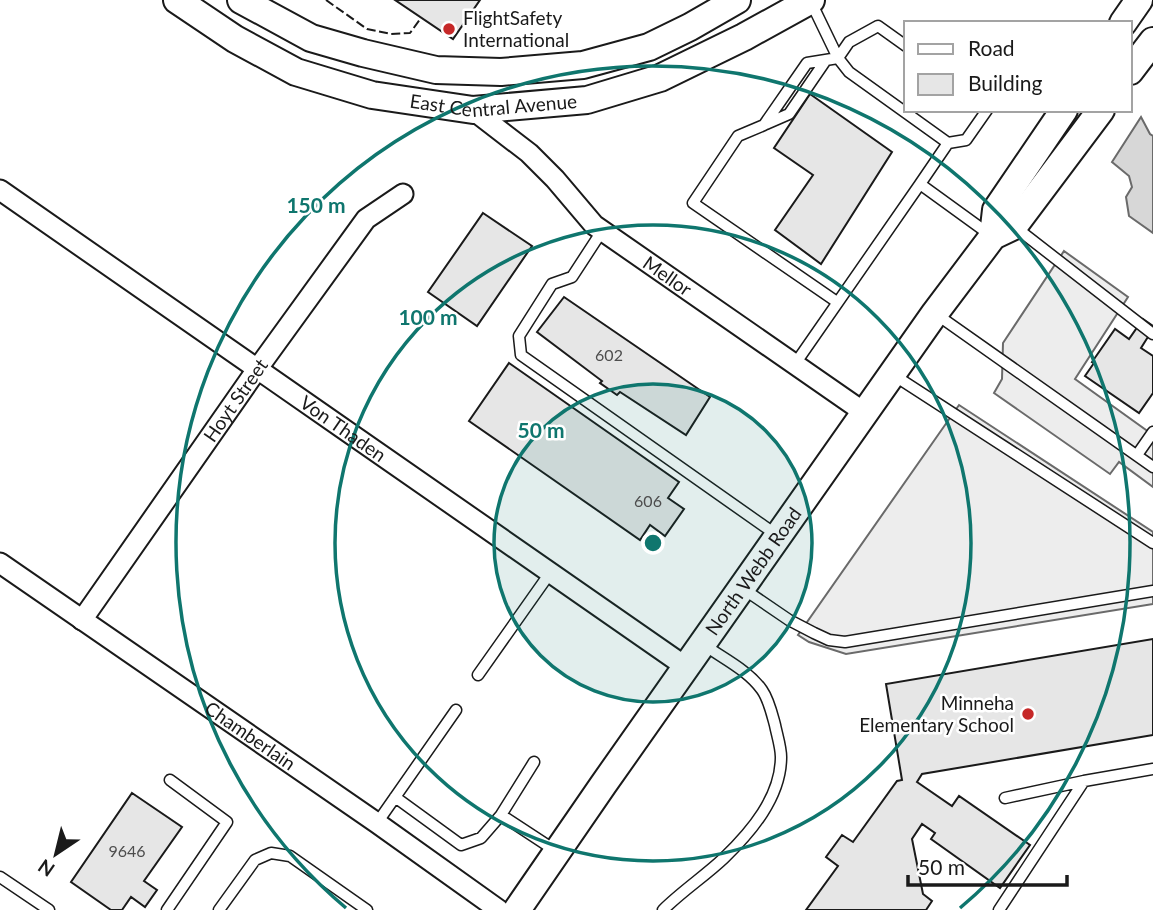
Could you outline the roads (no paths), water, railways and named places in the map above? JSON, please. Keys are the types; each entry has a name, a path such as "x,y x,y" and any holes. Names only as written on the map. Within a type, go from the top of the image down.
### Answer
{"main road":[{"name":"East Central Avenue","path":"177,0 235,39 296,72 372,95 480,115 587,100 660,78 744,37 811,0"},
{"name":"East Central Avenue","path":"241,0 311,38 363,53 436,70 501,72 583,65 649,47 737,0"},
{"path":"1124,21 1139,0"},
{"path":"1132,69 1152,45"},
{"name":"North Webb Road","path":"1004,231 996,210 1063,112"},
{"name":"North Webb Road","path":"517,910 934,313 1099,112"}],"street":[{"name":"Mellor","path":"480,115 555,178 594,225 865,413"},
{"name":"Von Thaden","path":"0,190 686,667"},
{"name":"Hoyt Street","path":"82,621 258,368 366,219 403,194"},
{"name":"Chamberlain","path":"0,564 499,910"}],"lane":[{"path":"811,0 838,58 849,72 904,111"},
{"path":"837,302 693,203 738,136 764,125 807,63 838,58 849,42 878,26 904,45"},
{"path":"905,112 948,143 966,140 986,112"},
{"path":"794,364 948,143"},
{"path":"920,184 1004,231 1153,334"},
{"path":"602,231 572,277 552,284 519,336 521,355 778,536"},
{"path":"934,313 1153,467"},
{"path":"892,374 1153,543"},
{"path":"1137,456 1153,432"},
{"path":"478,675 550,573"},
{"path":"742,588 789,620 829,640 845,642 1153,591"},
{"path":"663,910 743,839 757,821 778,779 781,757 778,738 772,713 762,690 748,676 702,644"},
{"path":"377,823 456,710"},
{"path":"395,797 461,845 481,838 502,815 534,762"},
{"path":"1005,798 1153,769"},
{"path":"167,910 227,822 170,780"},
{"path":"999,910 1084,781"},
{"path":"502,815 557,852"},
{"path":"219,910 255,860 271,853 290,856 367,910"},
{"path":"0,877 49,910"}],"place":[{"name":"FlightSafety International","path":"449,29"},
{"name":"Minneha Elementary School","path":"1028,714"}]}
